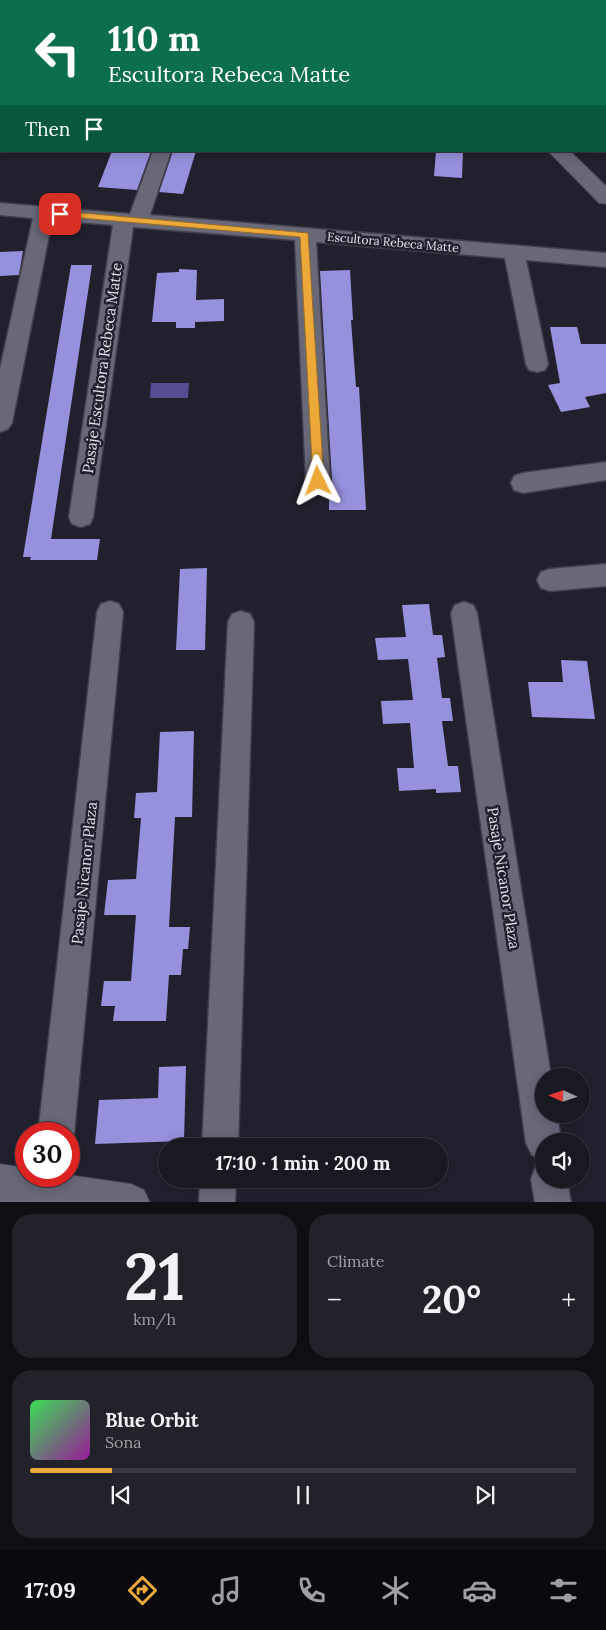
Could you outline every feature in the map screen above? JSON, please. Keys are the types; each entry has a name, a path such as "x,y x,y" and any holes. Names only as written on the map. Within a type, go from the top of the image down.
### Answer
{"street":[{"name":"Pasaje Escultora Rebeca Matte","path":"80,517 131,220 162,152"},
{"path":"559,152 606,198"},
{"name":"Escultora Rebeca Matte","path":"0,209 606,260"},
{"path":"0,422 44,212"},
{"path":"305,235 318,481"},
{"path":"514,251 537,364"},
{"path":"523,483 606,471"},
{"path":"550,580 606,575"},
{"name":"Pasaje Nicanor Plaza","path":"57,1122 110,612"},
{"name":"Pasaje Nicanor Plaza","path":"464,613 542,1133"},
{"path":"220,1138 241,622"},
{"path":"0,1183 15,1183"},
{"path":"68,1187 131,1202"},
{"path":"217,1202 218,1188"},
{"path":"551,1188 553,1202"}],"shaded area":[{"path":"151,383 189,383 188,398 150,398"}],"building":[{"path":"112,152 151,152 137,190 98,187"},
{"path":"173,152 196,152 183,194 159,192"},
{"path":"436,152 463,152 462,178 434,176"},
{"path":"23,251 19,275 0,276 0,252"},
{"path":"71,265 92,265 51,539 100,539 97,560 30,560 31,557 23,557"},
{"path":"179,269 197,270 196,300 224,299 224,321 195,322 195,328 176,328 176,322 152,322 157,273 179,272"},
{"path":"350,270 353,320 351,320 356,387 359,387 366,510 329,510 329,489 332,481 320,271"},
{"path":"550,327 577,327 581,344 606,344 606,393 585,397 590,407 561,412 548,385 560,383"},
{"path":"207,568 205,650 176,650 180,569"},
{"path":"429,604 433,635 442,635 445,657 437,658 442,698 450,698 453,721 442,721 448,766 458,766 461,792 436,793 436,789 399,791 397,768 414,768 410,723 383,724 381,701 413,700 408,659 378,660 375,638 406,637 402,605"},
{"path":"561,660 587,661 595,719 532,717 528,682 563,682"},
{"path":"194,731 192,817 175,817 169,927 190,927 188,949 183,949 181,975 169,975 166,1021 113,1021 115,1006 101,1006 104,981 131,981 136,915 104,915 108,880 136,879 141,818 134,818 136,793 157,792 160,732"},
{"path":"186,1066 184,1138 158,1138 158,1142 95,1144 99,1100 158,1098 159,1067"}],"route":[{"path":"60,214 305,235 318,481"}]}
